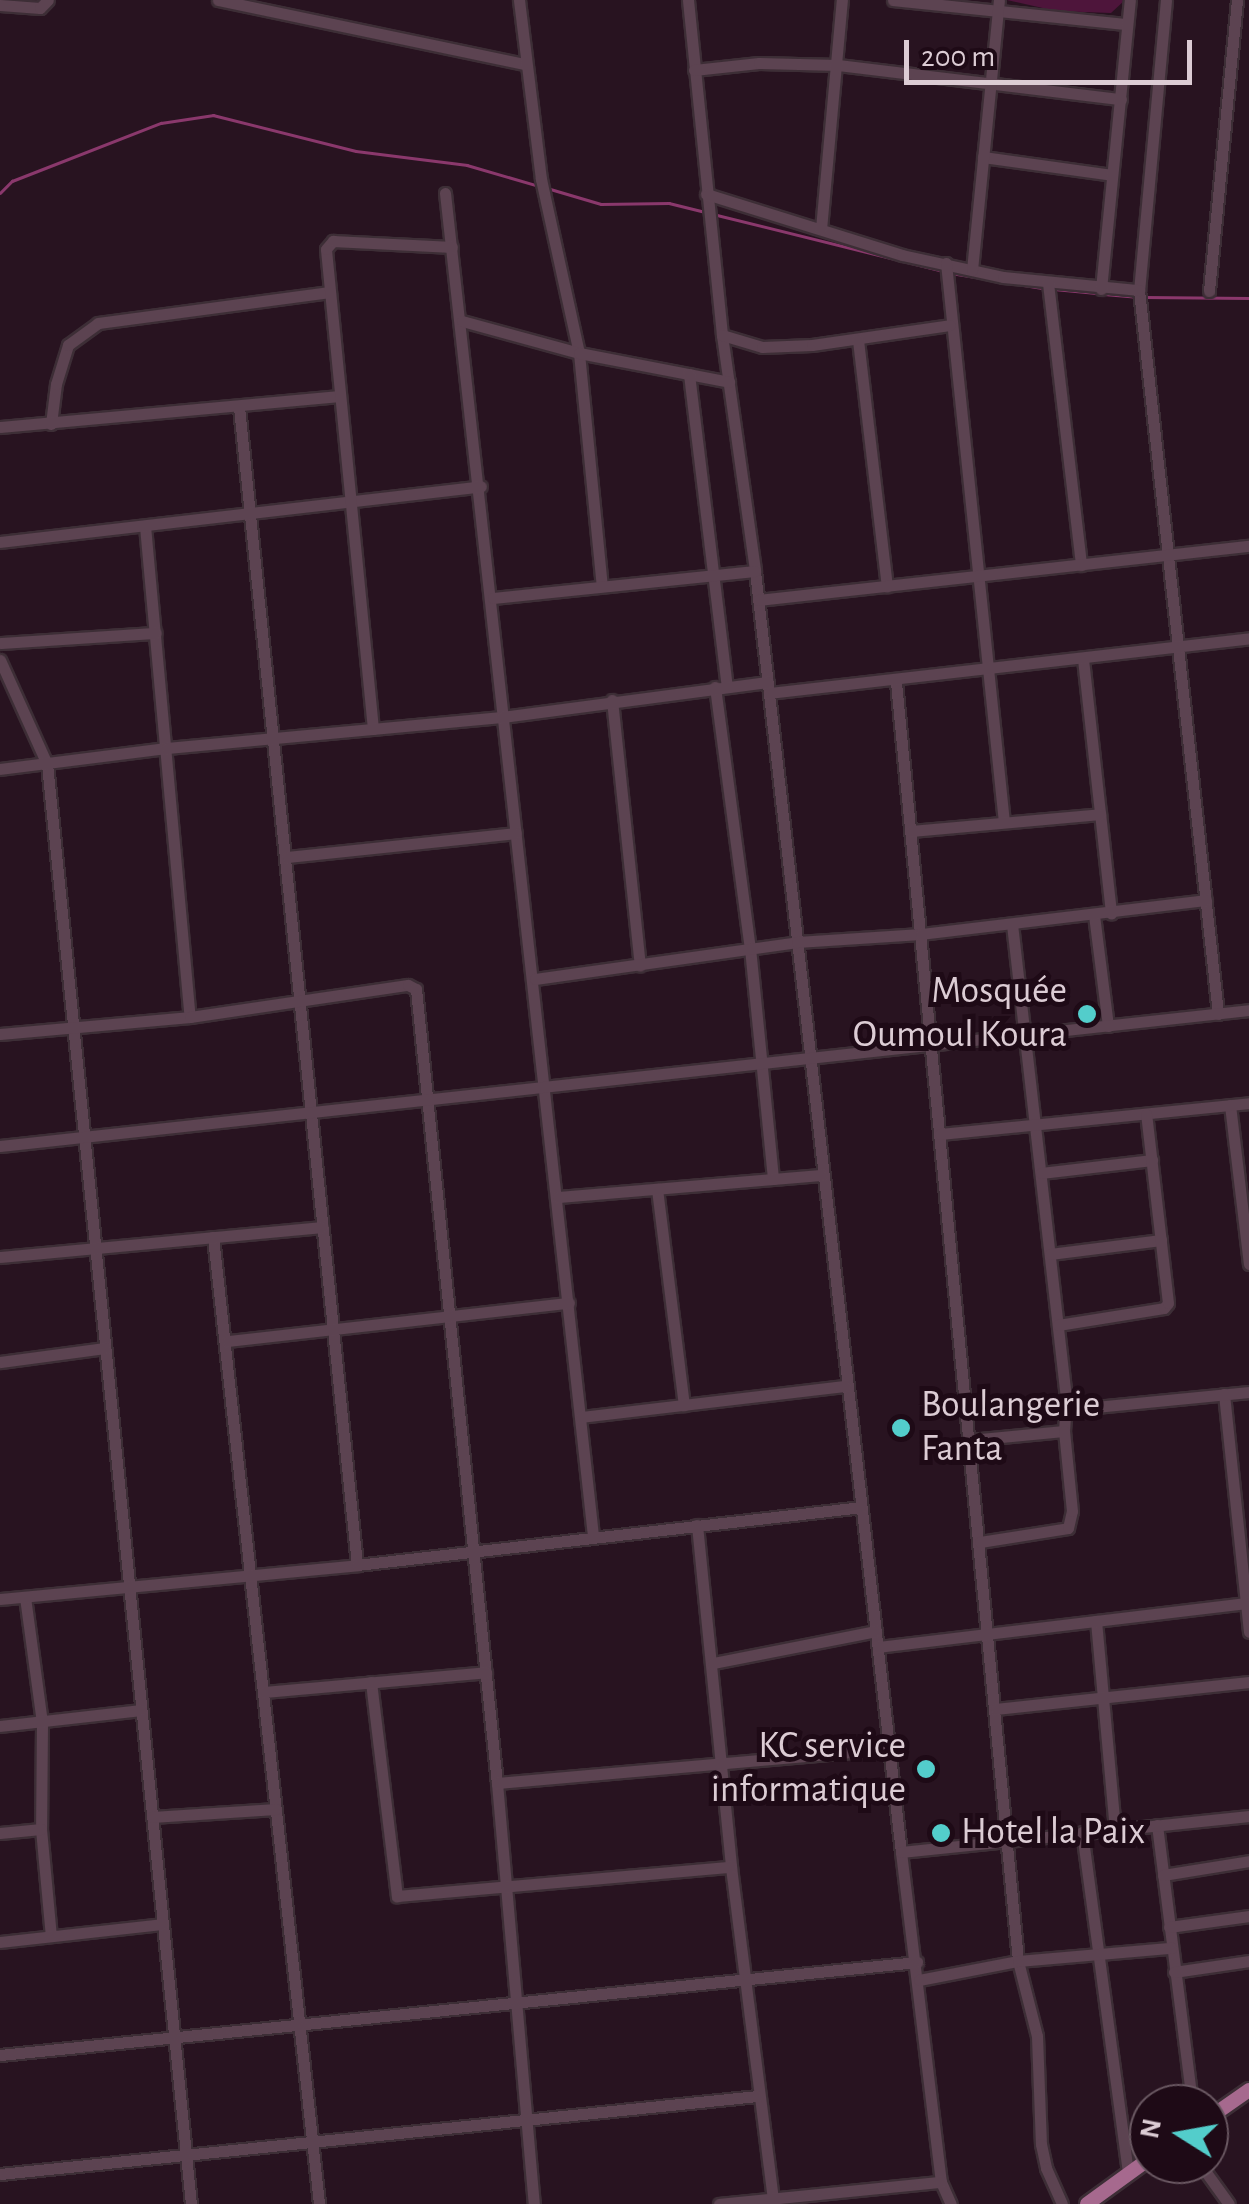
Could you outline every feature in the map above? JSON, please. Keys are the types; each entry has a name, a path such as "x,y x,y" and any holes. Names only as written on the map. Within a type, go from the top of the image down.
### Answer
{"main road":[{"path":"1086,2204 1128,2172"}],"street":[{"path":"0,5 40,8 48,0"},
{"path":"218,0 525,64"},
{"path":"519,0 541,179 579,353 602,586"},
{"path":"688,0 706,194 755,571 845,1386 942,2182 950,2202"},
{"path":"821,229 842,0"},
{"path":"893,0 999,5 1128,24"},
{"path":"1101,288 1130,0"},
{"path":"1166,0 1139,290 1218,1014"},
{"path":"1208,291 1237,0"},
{"path":"972,270 999,5"},
{"path":"694,70 759,63 838,65 1121,99"},
{"path":"983,157 1112,175"},
{"path":"445,193 493,598 502,717 535,978 593,1536"},
{"path":"706,194 821,229 854,244 1048,283 1139,290"},
{"path":"373,728 326,250 333,241 452,248"},
{"path":"946,263 1004,822"},
{"path":"1048,283 1081,566"},
{"path":"51,424 56,384 68,345 98,323 330,292"},
{"path":"462,321 579,353 729,382"},
{"path":"722,335 762,347 858,340 950,325"},
{"path":"858,340 887,586"},
{"path":"689,374 714,575 721,687 772,1179"},
{"path":"0,427 340,396"},
{"path":"240,407 357,1566"},
{"path":"0,542 480,486"},
{"path":"146,526 190,1016"},
{"path":"758,600 1249,546"},
{"path":"493,598 755,571"},
{"path":"0,643 156,633"},
{"path":"0,769 167,748 502,717 721,687 896,682 1249,638"},
{"path":"1083,659 1111,913"},
{"path":"0,660 47,764 191,2204"},
{"path":"896,682 1018,1961 1037,2036 1041,2144 1062,2204"},
{"path":"612,700 640,966"},
{"path":"911,831 1100,814"},
{"path":"288,857 516,833"},
{"path":"535,978 797,942 921,934 1206,900"},
{"path":"1094,914 1108,1026"},
{"path":"980,1542 1068,1528 1072,1511 1064,1430 1068,1412 1012,924"},
{"path":"0,1034 190,1016 408,985 416,989 498,1783 534,2204"},
{"path":"0,1146 312,1114 426,1098 809,1061 1249,1010"},
{"path":"940,1134 1249,1102"},
{"path":"1230,1105 1245,1191 1249,1264"},
{"path":"1058,1325 1164,1308 1168,1303 1146,1114"},
{"path":"1041,1173 1152,1160"},
{"path":"558,1197 821,1175"},
{"path":"657,1189 684,1405"},
{"path":"0,1257 95,1245 323,1227"},
{"path":"213,1237 228,1341 320,2204"},
{"path":"1050,1254 1161,1240"},
{"path":"228,1341 569,1302"},
{"path":"0,1362 106,1348"},
{"path":"580,1417 845,1386"},
{"path":"1068,1412 1249,1392"},
{"path":"1224,1394 1249,1632"},
{"path":"970,1440 1064,1430"},
{"path":"0,1599 357,1566 473,1549 862,1507"},
{"path":"696,1525 757,2096 773,2198"},
{"path":"26,1596 42,1722 41,1829 51,1936"},
{"path":"878,1646 1248,1603"},
{"path":"1096,1621 1115,1829"},
{"path":"712,1664 876,1631"},
{"path":"264,1692 486,1672"},
{"path":"372,1682 397,1896 731,1867"},
{"path":"996,1710 1249,1682"},
{"path":"0,1726 140,1710"},
{"path":"498,1783 889,1749"},
{"path":"152,1817 276,1809"},
{"path":"901,1852 1249,1816"},
{"path":"1158,1825 1189,2084"},
{"path":"0,1833 41,1829"},
{"path":"1082,1832 1128,2172"},
{"path":"1163,1875 1249,1861"},
{"path":"1168,1927 1249,1916"},
{"path":"0,1942 163,1924"},
{"path":"918,1980 1018,1961 1171,1948"},
{"path":"0,2055 917,1962"},
{"path":"1174,1972 1249,1962"},
{"path":"0,2174 757,2096"},
{"path":"719,2204 942,2182"}],"shaded area":[{"path":"1007,0 1125,0 1111,13 1056,11"}],"waterway":[{"path":"0,193 12,181 161,123 213,115 356,151 467,165 539,186"},
{"path":"547,188 601,204 669,203 705,212"},
{"path":"713,214 943,271"},
{"path":"951,273 1042,288"},
{"path":"1054,289 1096,293"},
{"path":"1104,294 1136,297"},
{"path":"1144,297 1249,298"}],"place":[{"name":"Mosquée Oumoul Koura","path":"1087,1014"},
{"name":"Boulangerie Fanta","path":"901,1428"},
{"name":"KC service informatique","path":"926,1769"},
{"name":"Hotel la Paix","path":"941,1833"}]}
